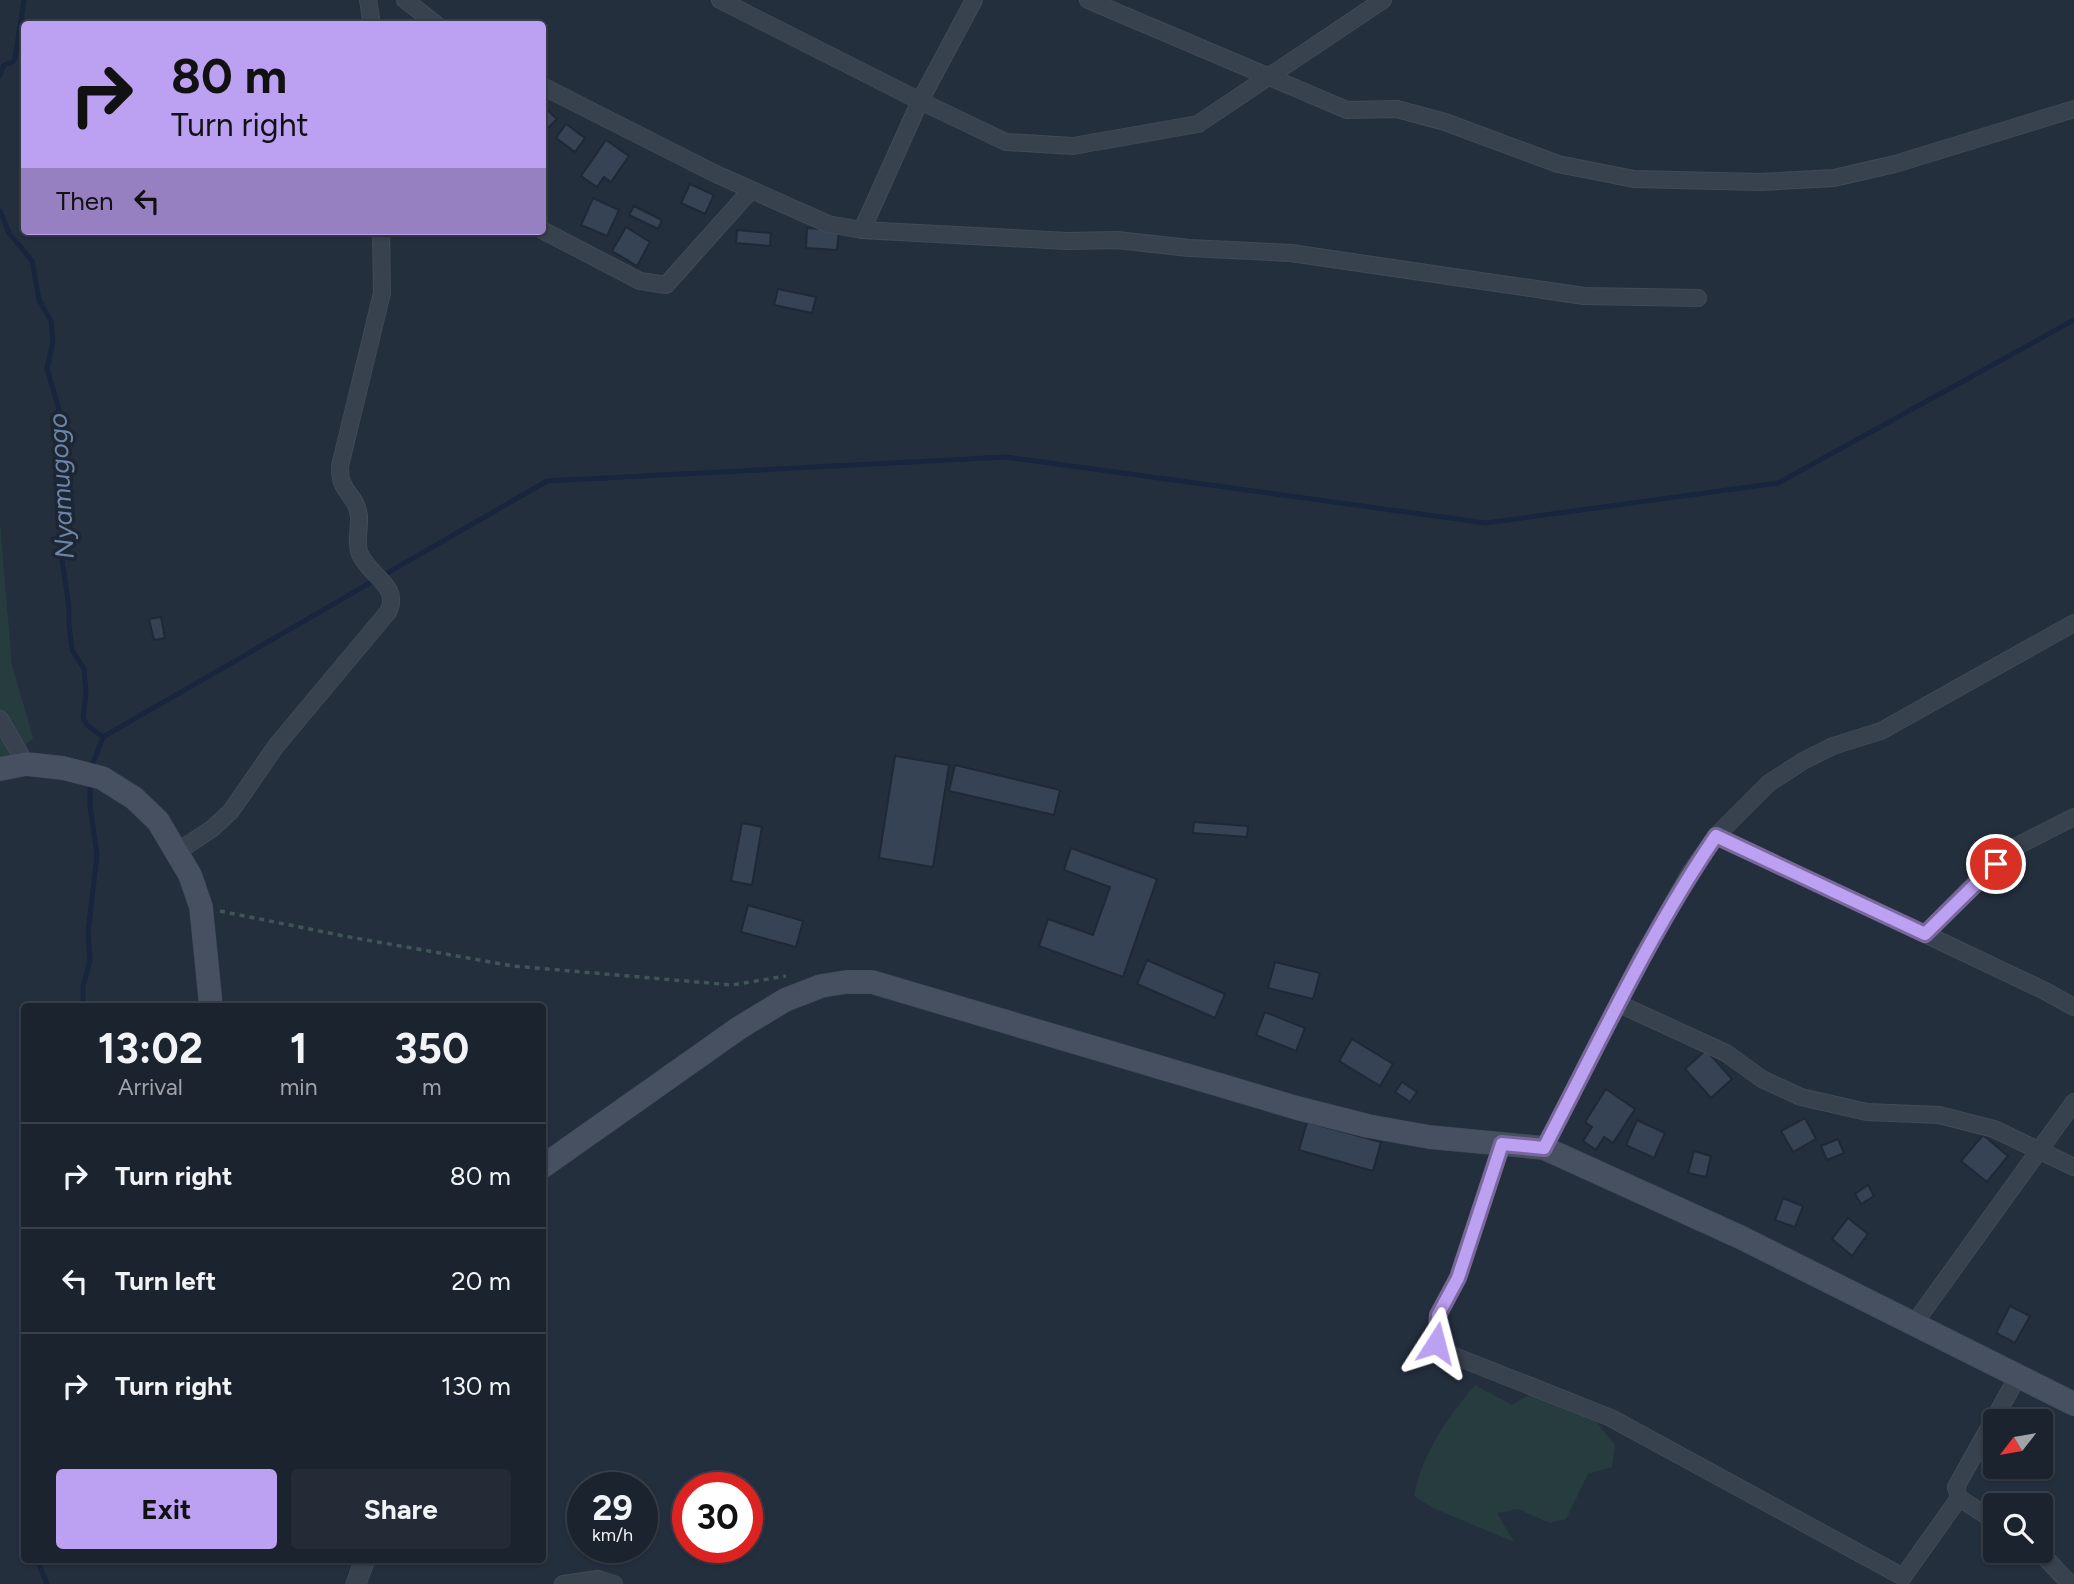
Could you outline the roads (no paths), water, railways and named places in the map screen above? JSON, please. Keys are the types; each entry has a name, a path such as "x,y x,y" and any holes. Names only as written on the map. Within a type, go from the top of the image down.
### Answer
{"main road":[{"path":"0,769 26,764 63,768 102,778 134,798 158,821 190,875 201,907 211,1003"},
{"path":"546,1164 739,1028 785,1000 821,985 872,982 1297,1108 1368,1126 1417,1135 1544,1148 1740,1237 2074,1404"}],"street":[{"path":"368,0 372,21"},
{"path":"405,0 432,21"},
{"path":"720,0 1006,142 1073,146 1198,124 1383,0"},
{"path":"862,230 920,101 974,0"},
{"path":"1088,0 1347,110 1397,109 1445,122 1558,164 1633,179 1760,182 1834,178 1895,164 2074,108"},
{"path":"546,88 751,190 828,224 862,230 1067,242 1117,240 1189,248 1291,253 1584,296 1698,298"},
{"path":"546,232 640,281 666,285 751,190"},
{"path":"177,852 213,828 231,811 276,746 393,603 393,594 361,556 358,548 359,514 353,497 341,482 340,466 382,293 381,235"},
{"path":"1544,1148 1640,961 1690,873 1716,836 1769,783 1833,746 1881,731 2074,623"},
{"path":"0,719 26,764"},
{"path":"1925,934 1975,883 2017,846 2074,817"},
{"path":"1716,836 2074,1007"},
{"path":"1619,1004 1726,1053 1762,1079 1801,1097 1867,1112 1939,1115 1994,1129 2074,1167"},
{"path":"1913,1325 2074,1102"},
{"path":"1502,1144 1458,1278 1438,1315 1436,1343 1451,1355 1611,1418 1903,1577 1959,1498"},
{"path":"1983,1513 1959,1498 1956,1487 2018,1376"},
{"path":"356,1584 364,1563"},
{"path":"2050,1563 2070,1584"},
{"path":"563,1584 598,1579 614,1584"}],"waterway":[{"name":"Nyamugogo","path":"0,75 4,65 13,62 15,58 24,0"},
{"name":"Nyamugogo","path":"0,211 9,233 32,261 39,300 51,321 53,342 47,368 59,410 53,421 61,482 62,559 72,650 84,669 86,693 83,718 87,725 103,737 93,763"},
{"path":"103,737 547,481 1006,457 1486,523 1778,483 2074,320"},
{"name":"Nyamugogo","path":"83,1003 83,986 90,961 88,933 97,854 90,786"},
{"name":"Nyamugogo","path":"39,1563 47,1584"}]}
